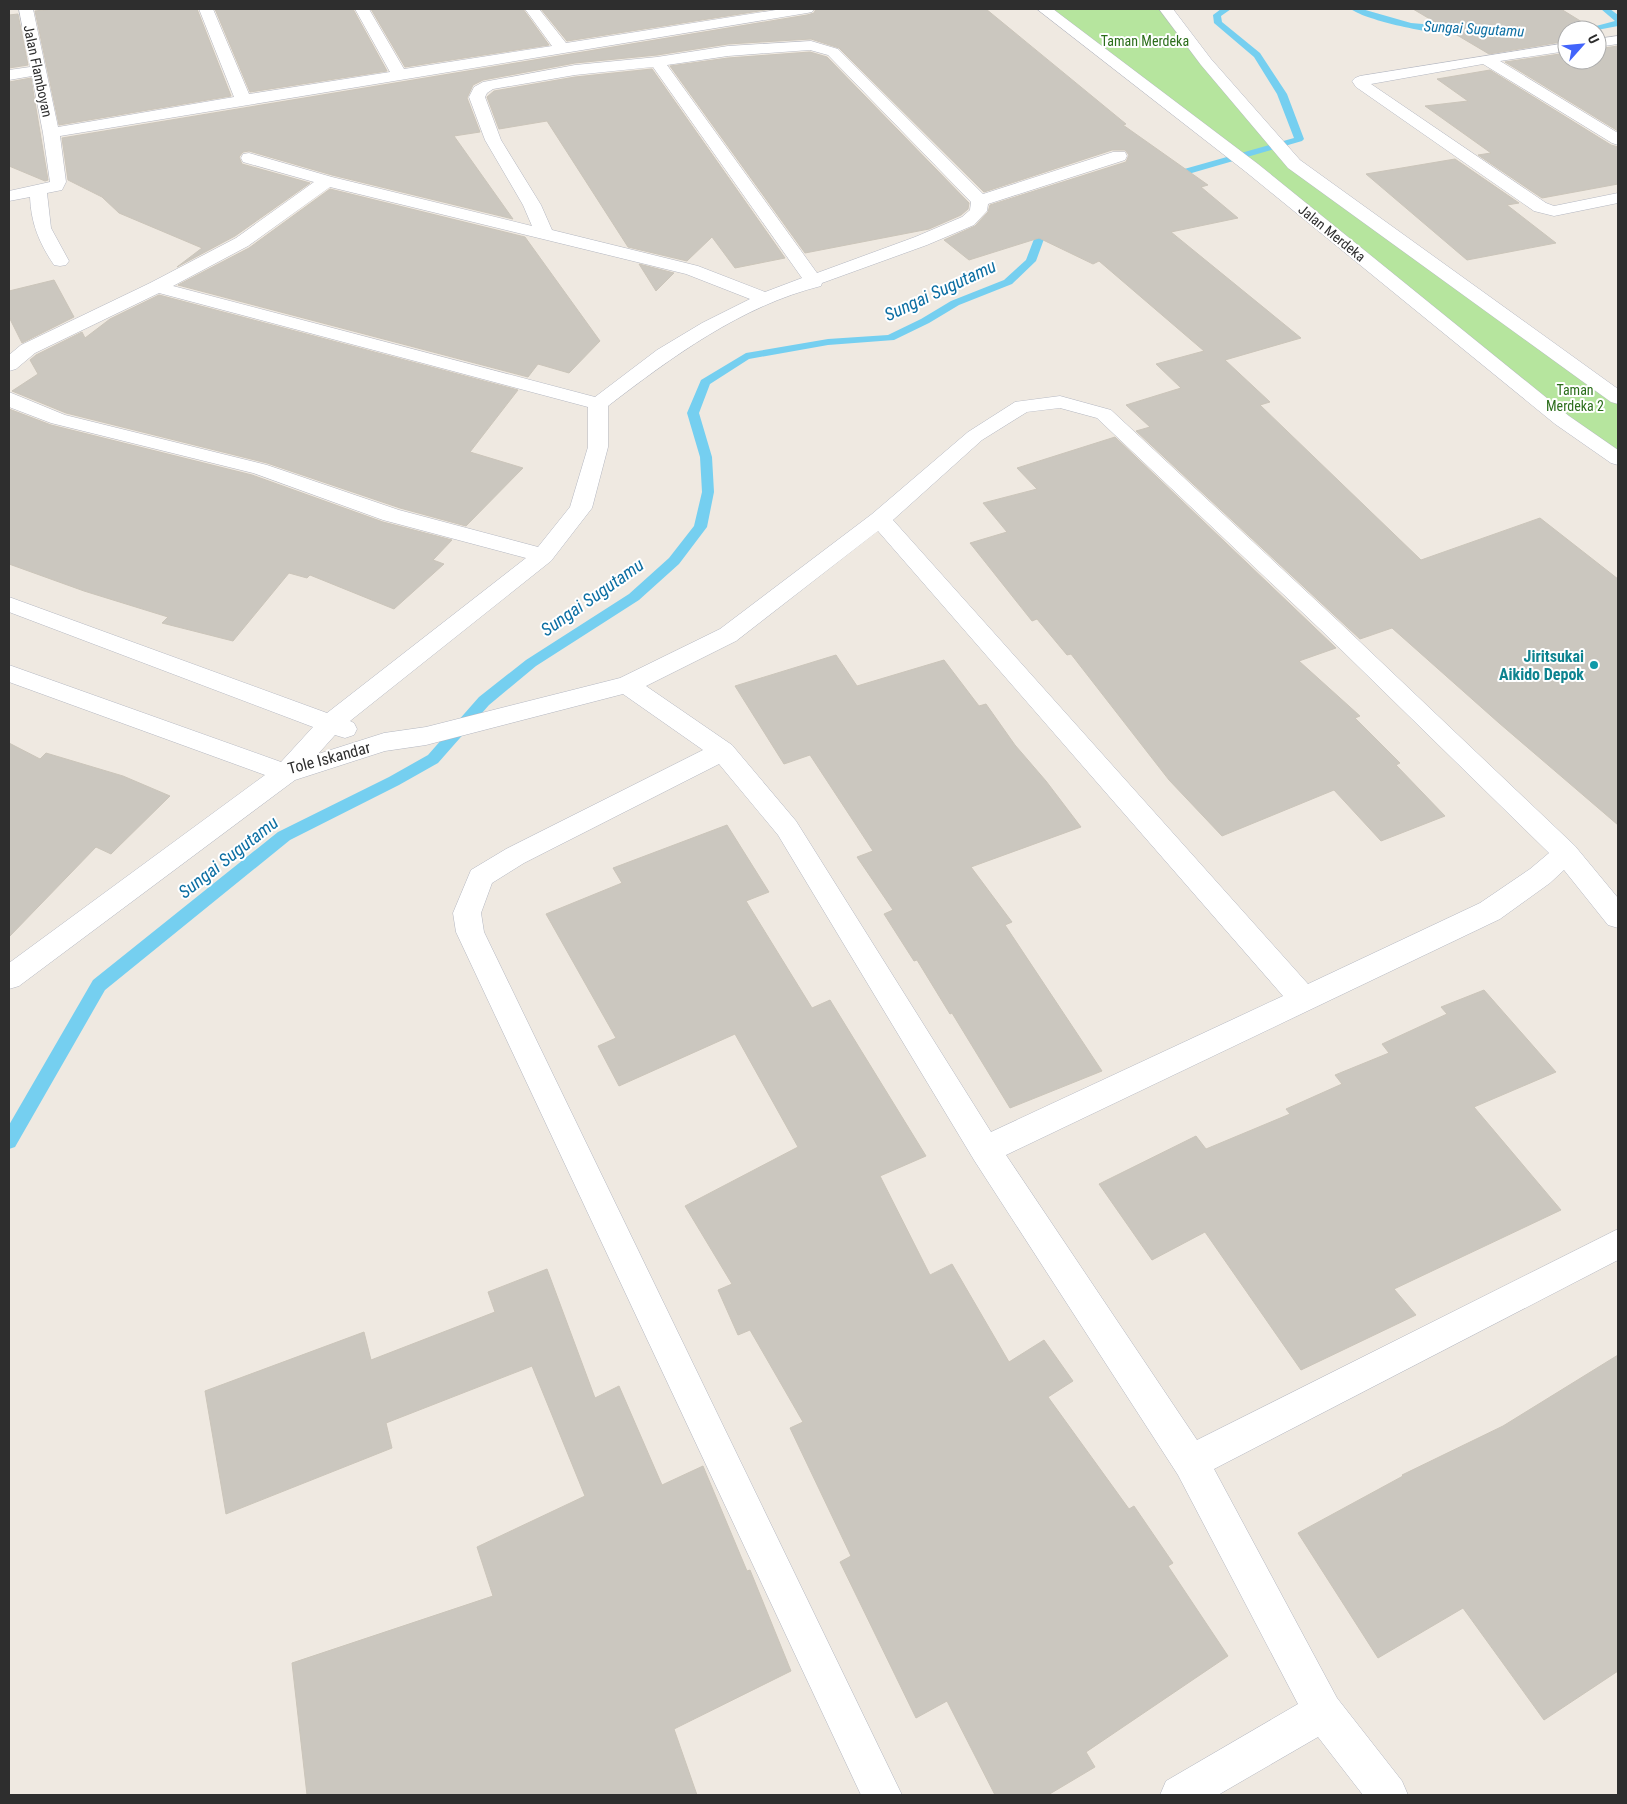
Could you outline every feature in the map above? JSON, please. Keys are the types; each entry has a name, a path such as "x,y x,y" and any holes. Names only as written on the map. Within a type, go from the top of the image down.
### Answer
{"street":[{"path":"9,12 26,9"},
{"name":"Jalan Flamboyan","path":"26,9 51,133 58,182 56,186 38,190"},
{"path":"206,9 243,100"},
{"path":"362,9 398,75"},
{"path":"532,9 562,49"},
{"path":"51,133 562,49 709,19 807,9"},
{"name":"Jalan Merdeka","path":"1044,9 1252,168 1562,420 1617,457"},
{"name":"Jalan Merdeka","path":"1166,9 1206,62 1294,164 1618,398"},
{"path":"544,233 532,205 493,140 478,97 480,90 488,85 575,70 657,62 728,51 812,46 833,52 980,201"},
{"path":"1557,48 1360,81 1361,84 1540,207 1554,211 1618,198"},
{"path":"1485,59 1618,140"},
{"path":"657,62 814,282"},
{"path":"9,75 38,70"},
{"path":"980,201 1119,156"},
{"path":"249,158 327,182 692,270 765,298"},
{"path":"9,365 28,349 157,287 242,242 327,182"},
{"path":"9,196 38,190 40,224 60,262"},
{"path":"598,404 664,354 765,298 814,282 968,221 978,211 980,201"},
{"path":"157,287 598,404"},
{"path":"9,398 12,402 58,419 260,469 391,515 543,556"},
{"path":"384,742 426,736 627,685 728,635 880,519 975,436 1022,406 1060,402 1104,414 1336,632 1566,853 1618,917"},
{"path":"9,978 286,772 330,724 543,556 581,508 598,446 598,404"},
{"path":"880,519 1303,998"},
{"name":"Tole Iskandar","path":"9,604 330,724 384,742"},
{"name":"Tole Iskandar","path":"9,673 286,772 384,742"},
{"path":"627,685 723,751 786,828 985,1150 1191,1462 1323,1712 1388,1795"},
{"path":"723,751 515,856 481,877 467,913 470,932 882,1795"},
{"path":"985,1150 1490,911 1540,876 1566,853"},
{"path":"1191,1462 1618,1244"},
{"path":"1180,1795 1323,1712"}],"green space":[{"name":"Taman Merdeka 2","path":"1053,9 1162,9 1294,164 1618,398 1618,459 1562,420"}],"building":[{"path":"52,9 197,9 231,96 59,125 35,11"},
{"path":"215,9 353,9 387,71 250,92"},
{"path":"371,9 523,9 549,45 405,67"},
{"path":"541,9 772,9 567,41"},
{"path":"816,9 986,9 1126,124 1123,125 1208,185 1201,187 1238,218 1171,232 1301,338 1225,360 1270,402 1260,405 1421,560 1540,518 1618,579 1618,825 1392,628 1360,639 1136,431 1150,427 1126,405 1181,388 1156,364 1204,351 1099,261 1093,264 1039,238 969,260 944,240 975,226 988,212 990,205 1126,162 1129,155 1125,150 1112,150 984,192 839,48 811,39 728,44 657,55 575,63 483,80 473,85 467,98 480,132 454,136 513,219 332,175 249,151 243,152 239,157 242,164 310,183 235,236 177,267 202,248 119,213 102,197 68,180 62,138 807,15 814,13"},
{"path":"1413,9 1561,9 1579,20 1557,20 1557,43 1489,54"},
{"path":"18,14 28,65 9,68 9,15"},
{"path":"1618,46 1618,131 1505,62 1557,54 1557,70 1607,70 1607,48"},
{"path":"810,52 827,57 969,203 968,209 961,215 929,229 805,253 670,66 728,58"},
{"path":"652,69 785,258 735,268 712,237 687,261 628,247 547,121 499,129 487,97 494,91 575,77"},
{"path":"1490,70 1611,145 1618,147 1618,184 1542,198 1478,155 1491,153 1425,106 1468,101 1437,79"},
{"path":"31,78 48,180 45,181 9,166 9,82"},
{"path":"1455,159 1519,203 1507,205 1556,243 1467,260 1366,174"},
{"path":"330,189 525,237 600,341 569,373 538,364 528,377 178,285 249,248"},
{"path":"639,264 674,273 656,291"},
{"path":"54,280 74,317 22,343 9,317 9,291"},
{"path":"159,295 518,390 470,452 523,468 466,526 400,508 267,463 66,413 12,391 38,374 30,360 36,355 82,332 85,338 110,319"},
{"path":"9,409 51,425 252,475 383,522 452,540 433,560 444,564 394,609 310,575 307,578 289,573 233,641 162,623 168,617 84,591 9,564"},
{"path":"1115,437 1336,648 1299,661 1360,716 1355,718 1400,763 1396,765 1445,816 1381,841 1334,790 1222,836 1169,780 1071,654 1067,655 1037,619 1032,621 970,543 1007,532 983,503 1037,489 1017,468"},
{"path":"836,655 857,686 944,660 979,706 986,704 1015,745 1046,781 1081,827 971,867 1012,922 1005,925 1102,1071 1010,1108 952,1013 950,1014 917,960 914,961 884,914 893,910 857,857 873,851 810,755 784,764 735,686"},
{"path":"9,743 40,759 46,753 123,776 170,796 111,854 96,847 9,937"},
{"path":"727,825 769,892 746,901 812,1008 830,1000 926,1156 880,1176 930,1275 952,1264 1009,1362 1044,1340 1073,1381 1048,1397 1129,1509 1134,1506 1173,1563 1168,1566 1228,1656 1086,1752 1095,1767 1048,1795 995,1795 947,1701 916,1718 840,1562 851,1556 790,1428 803,1422 750,1330 738,1335 718,1290 732,1284 685,1206 798,1147 735,1034 619,1086 598,1046 616,1038 546,914 622,883 613,868"},
{"path":"1484,990 1556,1072 1474,1107 1561,1210 1394,1289 1416,1315 1301,1370 1205,1232 1152,1260 1099,1184 1196,1136 1206,1149 1290,1114 1286,1109 1342,1084 1335,1075 1389,1053 1382,1044 1447,1014 1441,1007"},
{"path":"547,1269 595,1398 619,1386 662,1485 703,1466 747,1571 750,1570 791,1671 674,1729 697,1795 307,1795 292,1663 493,1596 477,1547 585,1496 532,1366 386,1423 392,1448 226,1514 205,1391 364,1332 371,1360 495,1312 488,1292"},
{"path":"1618,1355 1618,1671 1544,1720 1463,1608 1378,1658 1298,1533 1402,1475 1503,1426"}],"waterway":[{"name":"Sungai Sugutamu","path":"1167,177 1299,139 1282,94 1257,55 1218,23 1217,15 1227,9"},
{"name":"Sungai Sugutamu","path":"1355,9 1369,15 1411,26 1439,30 1469,31"},
{"name":"Sungai Sugutamu","path":"1605,9 1618,19"},
{"name":"Sungai Sugutamu","path":"1607,25 1618,23"},
{"name":"Sungai Sugutamu","path":"9,1141 99,985 284,836 394,781 433,759 484,701 531,663 634,597 674,561 700,527 708,492 706,457 693,413 705,382 746,356 828,342 890,338 925,321 955,303 1008,282 1031,261 1039,239 1050,220"}],"place":[{"name":"Jiritsukai Aikido Depok","path":"1594,665"}],"park label":[{"name":"Taman Merdeka","path":"1145,41"}]}
